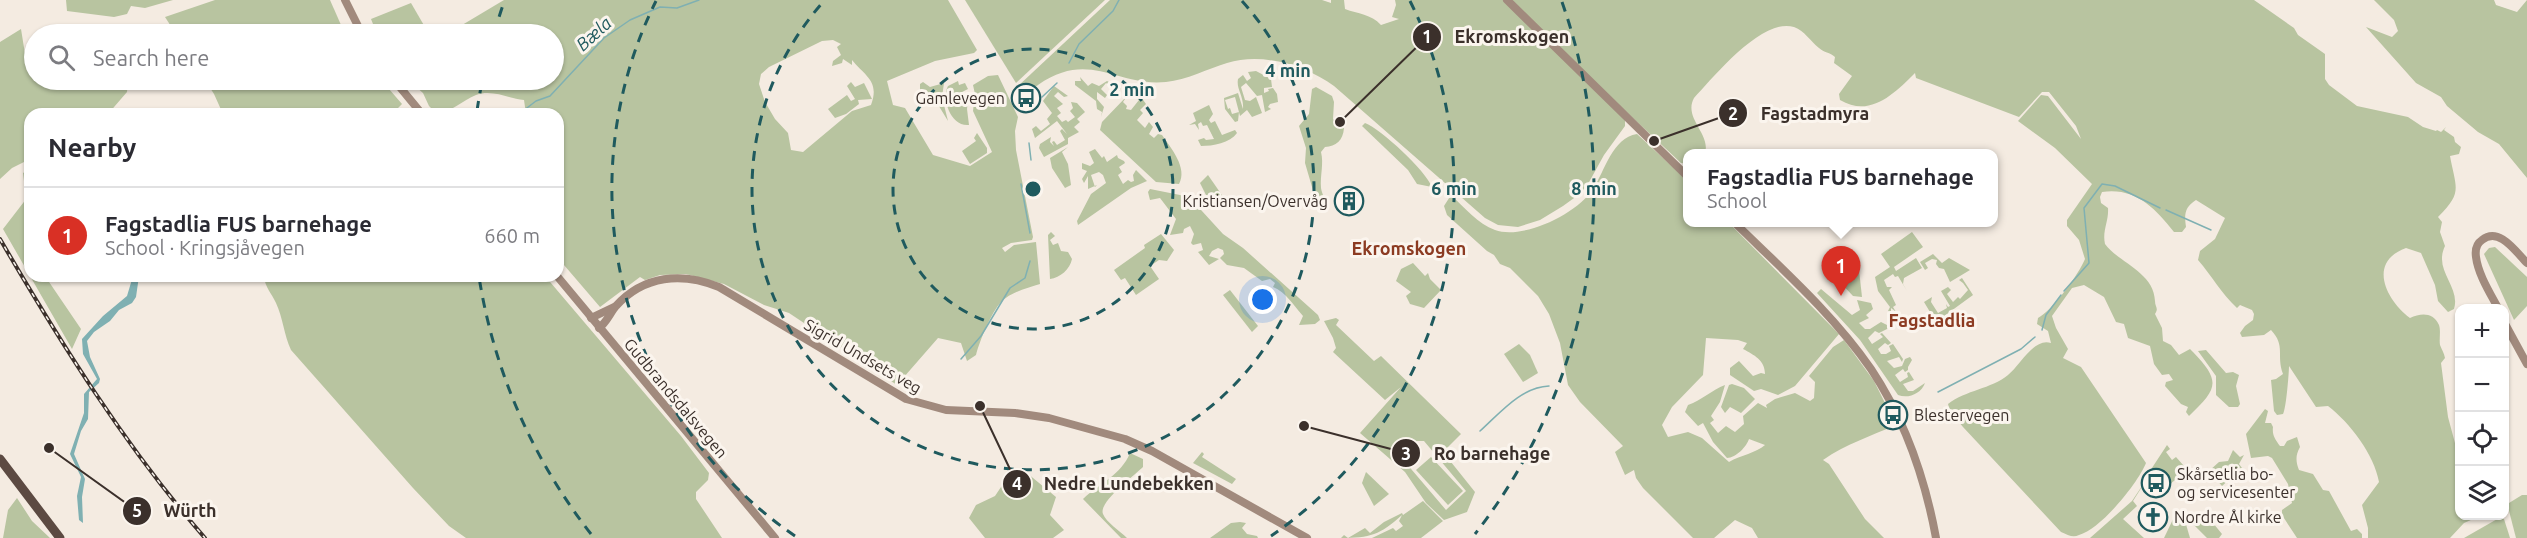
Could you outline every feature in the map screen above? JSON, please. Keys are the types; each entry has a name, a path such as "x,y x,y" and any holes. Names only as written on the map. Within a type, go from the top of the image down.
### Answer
{"highway":[{"path":"0,459 60,538"}],"street":[{"path":"345,0 357,24"},
{"path":"1507,0 1683,172"},
{"path":"402,90 417,108"},
{"path":"1739,227 1828,316 1871,370 1890,400 1913,451 1925,488 1936,538"},
{"path":"2496,304 2476,258 2476,248 2479,242 2488,237 2500,238 2527,263"},
{"name":"Sigrid Undsets veg","path":"591,318 614,307 633,292 656,280 681,277 701,280 718,287 906,399 946,410 1015,413 1049,418 1125,439 1152,451 1307,538"},
{"name":"Gudbrandsdalsvegen","path":"562,282 775,538"},
{"name":"Sigrid Undsets veg","path":"599,328 614,307"},
{"path":"2509,330 2527,364"}],"green space":[{"path":"66,0 173,0 145,8 131,6 127,14 114,17 67,11"},
{"path":"215,0 330,0 341,24 170,24 165,17"},
{"path":"504,0 948,0 977,50 974,53 935,61 887,81 893,105 905,108 933,155 970,166 992,152 973,111 975,94 973,85 988,76 998,75 1018,117 1015,131 1016,150 1033,237 1032,240 1011,243 1002,248 1005,252 1014,245 1036,242 1040,284 1014,293 1001,302 986,327 976,355 967,361 961,343 938,338 897,385 789,313 764,305 724,284 686,274 660,275 645,280 640,277 600,307 564,265 564,108 525,108 524,100 482,93 452,108 431,108 420,90 564,90 564,24 464,24","holes":["833,40 841,44 837,47 841,55 833,61 832,66 842,63 843,59 852,65 852,60 872,84 874,90 871,105 852,111 803,152 791,150 788,133 775,119 765,102 759,84 761,74 769,67 822,41"]},
{"path":"965,0 1105,0 1016,83"},
{"path":"1110,0 1322,0 1331,3 1331,0 1344,0 1345,9 1369,16 1381,25 1399,19 1392,17 1396,5 1395,0 1504,0 1625,120 1625,126 1581,193 1540,220 1518,227 1498,225 1485,218 1334,86 1310,72 1283,63 1269,60 1240,60 1166,82 1132,80 1103,72 1073,70 1056,75 1028,91 1018,105 1017,102 1022,94 1017,87"},
{"path":"1512,0 2254,0 2294,28 2298,35 2325,54 2325,79 2329,85 2357,106 2408,117 2423,127 2436,131 2441,132 2446,127 2444,130 2454,137 2455,142 2461,147 2459,154 2450,156 2456,190 2451,202 2438,217 2442,222 2440,232 2445,246 2442,263 2454,293 2454,309 2448,312 2438,301 2435,285 2421,253 2406,248 2394,254 2387,262 2384,282 2394,301 2410,318 2418,315 2430,316 2439,325 2440,345 2445,358 2441,363 2448,417 2455,443 2455,520 2471,520 2464,523 2450,538 2368,538 2362,505 2379,482 2372,461 2360,440 2328,406 2316,407 2289,366 2284,411 2283,414 2277,415 2274,411 2271,380 2283,374 2280,346 2276,336 2271,330 2264,335 2242,337 2240,333 2253,320 2252,310 2240,305 2237,308 2198,260 2200,251 2215,239 2225,218 2196,200 2186,211 2186,227 2182,232 2174,232 2152,207 2134,196 2114,191 2102,192 2100,197 2101,203 2108,208 2105,244 2149,283 2157,309 2155,314 2162,328 2163,341 2171,345 2179,355 2190,349 2209,371 2212,385 2206,399 2189,416 2186,412 2188,407 2181,404 2165,386 2166,382 2173,380 2169,374 2162,375 2154,364 2150,346 2128,338 2124,324 2116,322 2104,297 2084,285 2072,288 2052,316 2068,349 2063,358 2081,367 2146,463 2127,493 2098,524 2077,536 2061,532 1963,427 1950,411 1948,404 2001,380 2013,371 2033,348 2045,342 2051,343 2048,331 2037,324 2038,318 2064,292 2085,259 2079,240 2067,226 2067,220 2092,184 2055,148 2018,121 2041,95 2048,96 2081,139 2076,126 2049,92 2042,92 2019,117 1916,78 1915,73 1899,89 1881,101 1871,105 1851,105 1840,100 1839,94 1852,76 1834,63 1835,57 1821,50 1801,31 1794,27 1781,26 1768,31 1739,51 1694,98 1692,112 1704,139 1706,149 1683,149 1683,163"},
{"path":"2374,0 2494,0 2496,5 2517,12 2527,0 2527,178 2499,144 2478,132 2447,106 2441,97 2416,83 2366,27 2392,37 2398,31 2394,20"},
{"path":"411,3 423,24 373,24 371,19"},
{"path":"21,29 24,48 24,90 127,90 113,108 24,108 24,162 12,168 0,179 0,42"},
{"path":"1256,71 1271,79 1272,87 1264,88 1264,93 1273,88 1278,102 1270,104 1268,107 1271,109 1265,112 1262,95 1257,96 1246,83 1241,87 1245,100 1250,101 1256,97 1262,113 1252,117 1247,110 1240,116 1239,112 1238,121 1235,122 1225,109 1224,98 1238,93 1243,109 1238,79 1243,75 1247,81 1251,78 1248,72","holes":["1235,97 1239,112 1232,114 1225,100"]},
{"path":"1080,77 1088,86 1092,83 1099,86 1107,81 1121,88 1119,92 1106,83 1101,89 1107,95 1105,98 1097,92 1097,99 1104,107 1101,117 1102,112 1097,109 1096,101 1075,85 1075,81 1081,81"},
{"path":"958,81 959,85 965,83 968,89 962,92 968,100 969,125 957,122 947,105 948,86"},
{"path":"851,82 855,87 864,83 872,99 858,100 859,104 846,114 835,118 828,109 847,95 851,101 855,99 847,86"},
{"path":"923,82 930,87 944,83 942,97 948,121 934,98 926,102 920,98 920,84"},
{"path":"1054,86 1068,96 1064,97 1058,92 1054,96 1063,104 1057,108 1061,113 1057,116 1062,122 1066,120 1068,122 1075,117 1070,111 1073,108 1071,102 1077,103 1085,112 1077,119 1080,122 1074,127 1079,132 1068,138 1068,144 1044,157 1039,148 1040,144 1051,137 1050,142 1054,146 1052,142 1054,141 1057,145 1065,140 1060,131 1062,129 1067,134 1057,121 1035,138 1032,129 1036,126 1041,131 1050,124 1047,119 1052,113 1043,101"},
{"path":"1316,87 1332,96 1333,119 1344,128 1338,142 1325,147 1321,152 1321,188 1325,207 1317,204 1305,163 1306,148 1299,126 1309,114 1312,89"},
{"path":"211,90 390,90 402,104 398,108 220,108"},
{"path":"1130,92 1141,97 1146,104 1140,110 1143,113 1137,120 1145,128 1149,122 1153,127 1149,134 1154,138 1158,134 1162,135 1174,152 1181,171 1179,184 1156,182 1100,130 1102,122 1127,96 1123,102 1127,106 1126,109 1131,110 1139,100 1129,93 1123,96"},
{"path":"1209,105 1213,114 1209,120 1211,123 1215,121 1222,135 1235,130 1237,133 1221,143 1201,146 1198,140 1214,139 1207,125 1203,126 1201,122 1198,124 1199,130 1195,124 1189,125 1196,121 1193,113"},
{"path":"1365,123 1402,151 1432,187 1417,184 1408,170 1362,126"},
{"path":"977,133 987,148 987,153 970,164 962,151 976,141 974,138"},
{"path":"1637,134 1683,176 1683,227 1733,227 1839,334 1795,386 1778,395 1761,389 1754,391 1730,375 1730,368 1739,361 1753,376 1765,374 1761,362 1743,349 1747,343 1738,340 1706,338 1703,375 1672,407 1662,425 1668,437 1688,432 1702,438 1729,462 1757,450 1765,445 1749,439 1741,451 1727,458 1713,442 1703,423 1698,426 1685,412 1688,405 1725,385 1720,402 1711,416 1714,420 1710,423 1718,433 1726,426 1735,432 1744,424 1743,416 1758,403 1767,408 1766,405 1775,399 1795,393 1810,401 1814,398 1815,382 1809,376 1833,347 1844,340 1874,381 1896,425 1850,445 1823,460 1829,464 1865,519 1884,538 1758,538 1752,528 1735,520 1714,538 1693,538 1643,488 1634,470 1625,475 1615,452 1623,446 1580,402 1568,385 1560,343 1549,314 1538,296 1510,268 1500,264 1494,255 1447,215 1444,206 1451,195 1477,219 1495,230 1520,231 1548,223 1562,216 1585,198 1593,189 1615,148 1628,137"},
{"path":"1068,147 1062,152 1068,164 1071,185 1065,188 1052,168 1050,158"},
{"path":"1095,149 1102,158 1104,156 1107,162 1117,155 1124,161 1125,163 1119,167 1122,172 1118,175 1123,184 1128,180 1134,181 1133,175 1136,170 1147,181 1131,188 1078,225 1077,221 1091,194 1106,183 1099,172 1091,175 1095,186 1088,189 1088,176 1084,183 1082,179 1087,171 1082,169 1082,163 1090,166 1094,163 1089,152"},
{"path":"1208,175 1226,201 1226,204 1217,208 1209,201 1200,183"},
{"path":"1150,189 1191,199 1223,234 1243,248 1318,315 1320,320 1315,324 1299,325 1303,316 1286,296 1273,287 1275,283 1270,279 1262,281 1244,268 1227,265 1220,258 1224,254 1223,250 1218,248 1212,251 1209,256 1219,259 1209,265 1198,252 1203,250 1201,243 1193,245 1191,243 1194,234 1190,226 1184,229 1183,233 1170,235 1176,219 1160,198 1150,200 1148,192"},
{"path":"24,202 24,266 3,229"},
{"path":"1051,232 1055,236 1050,240 1053,245 1058,243 1061,251 1068,252 1072,259 1064,272 1050,279 1048,235"},
{"path":"1912,232 1923,247 1894,267 1896,271 1916,258 1922,268 1904,278 1903,284 1907,291 1898,276 1895,277 1893,274 1884,280 1887,287 1892,287 1889,290 1896,305 1893,307 1896,312 1893,315 1895,311 1891,308 1891,313 1888,311 1890,307 1878,291 1875,277 1890,267 1881,254"},
{"path":"1161,234 1174,250 1167,261 1159,260 1150,266 1159,279 1136,295 1125,278 1121,280 1114,270"},
{"path":"2495,247 2527,277 2527,306 2514,320 2509,304 2507,304 2484,254 2489,248"},
{"path":"1933,254 1942,263 1949,258 1970,270 1950,282 1944,269 1939,268 1936,264 1937,260 1932,259 1925,263 1928,268 1925,270 1920,262"},
{"path":"1413,263 1425,276 1428,273 1430,279 1441,290 1424,308 1410,304 1406,296 1411,292 1396,281 1401,269"},
{"path":"1853,267 1859,270 1862,297 1853,296 1837,279"},
{"path":"1962,278 1973,295 1936,322 1924,302 1932,297 1931,302 1938,313 1947,308 1946,304 1950,306 1941,291 1948,287 1951,290 1947,294 1953,302 1958,297 1960,299 1968,290 1959,280"},
{"path":"33,282 49,282 81,329 72,349"},
{"path":"265,282 550,282 681,436 709,473 708,480 696,492 696,499 722,538 466,538 449,526 413,488 291,350 278,309"},
{"path":"1821,289 1852,315 1860,310 1857,300 1871,303 1873,309 1866,315 1869,318 1859,323 1865,329 1870,329 1881,322 1891,327 1879,333 1875,331 1868,338 1872,344 1883,337 1880,334 1882,333 1891,343 1888,345 1885,343 1878,349 1881,354 1891,351 1889,346 1893,344 1903,359 1902,362 1899,357 1887,361 1894,368 1902,366 1905,359 1910,357 1912,360 1908,370 1905,372 1903,369 1895,375 1900,382 1908,377 1909,372 1914,380 1903,384 1908,391 1913,391 1925,383 1917,393 1910,396 1898,395 1860,340 1817,293"},
{"path":"1230,290 1258,326 1252,332 1223,295"},
{"path":"1336,318 1339,320 1336,325 1374,361 1381,356 1461,434 1443,452 1475,492 1467,512 1444,520 1426,503 1405,472 1360,433 1401,387 1385,400 1333,352 1336,348 1324,321","holes":["1417,441 1424,441 1466,491 1446,510 1406,463"]},
{"path":"1519,344 1530,355 1538,373 1523,382 1504,354"},
{"path":"2206,350 2226,373 2233,372 2239,375 2236,386 2240,404 2238,407 2229,407 2216,395 2216,376 2198,351"},
{"path":"1729,385 1744,388 1755,399 1741,413 1730,407 1725,413 1721,407"},
{"path":"2265,409 2268,411 2265,423 2271,423 2274,437 2280,446 2284,446 2287,441 2297,437 2300,447 2296,459 2299,470 2313,474 2323,490 2329,491 2351,531 2357,529 2362,534 2362,538 2297,538 2282,515 2282,510 2292,503 2288,484 2272,458 2268,456 2251,458 2246,434"},
{"path":"2167,445 2170,449 2166,452 2172,460 2176,457 2184,466 2184,473 2170,484 2156,483 2148,474"},
{"path":"2233,450 2240,457 2244,455 2239,464 2242,468 2222,486 2209,471 2219,462 2228,461"},
{"path":"1202,452 1204,454 1202,457 1236,479 1232,484 1193,463"},
{"path":"1130,453 1143,459 1143,467 1111,496 1103,509 1107,520 1127,538 1121,538 1083,499 1116,473"},
{"path":"1431,457 1463,491 1448,505 1416,470"},
{"path":"1366,472 1389,494 1374,506 1362,483"},
{"path":"1027,473 1056,497 1050,515 1064,530 1053,538 985,538 969,518 976,505 995,496 1005,481"},
{"path":"2146,480 2148,483 2145,482 2133,501 2137,506 2123,519 2144,538 2090,538 2132,501"},
{"path":"2522,495 2527,495 2527,538 2516,538 2509,503"},
{"path":"17,498 32,521 50,538 3,538 8,510"},
{"path":"1423,501 1443,521 1421,538 1372,538 1393,528 1396,531 1403,526 1399,521 1402,515 1374,534 1348,538 1365,528 1370,533 1384,522 1402,513 1403,515"},
{"path":"2177,511 2185,521 2190,538 2164,538"},
{"path":"2204,512 2222,534 2219,538 2207,538 2194,525 2199,521 2197,518"},
{"path":"2496,520 2504,520 2510,538 2464,538"},
{"path":"1231,523 1246,523 1242,528 1247,534 1258,538 1210,538"}],"water":[{"path":"131,282 138,282 136,297 132,303 119,310 87,341 90,357 100,379 99,383 89,392 88,419 81,431 74,454 85,479 82,497 83,523 79,520 77,496 81,477 70,454 84,413 84,394 97,379 83,354 82,339 103,316 127,296"}],"waterway":[{"name":"Bæla","path":"564,81 604,38 630,20 660,7 677,8 699,0"},
{"path":"1069,63 1079,44 1113,11 1119,0"},
{"path":"1042,97 1057,83"},
{"name":"Bæla","path":"527,108 536,101 550,96 556,90"},
{"path":"1029,143 1031,160"},
{"path":"1021,184 1030,233"},
{"path":"2064,291 2089,263 2084,208 2102,184 2115,186 2160,208"},
{"path":"2166,210 2211,230"},
{"path":"961,359 981,336 1010,288 1025,278 1030,261"},
{"path":"2042,330 2046,315 2061,295"},
{"path":"1938,392 2021,349 2035,337"},
{"path":"1480,431 1520,396 1539,387 1549,386"}],"railway":[{"path":"0,239 24,280"},
{"path":"25,282 96,394 148,468 205,538"}],"place":[{"name":"Gamlevegen","path":"1026,98"},
{"name":"Ekromskogen","path":"1340,122"},
{"name":"Fagstadmyra","path":"1654,141"},
{"name":"Kristiansen/Overvåg","path":"1349,201"},
{"name":"Fagstadlia FUS barnehage","path":"1841,296"},
{"name":"Nedre Lundebekken","path":"980,406"},
{"name":"Blestervegen","path":"1893,415"},
{"name":"Ro barnehage","path":"1304,426"},
{"name":"Würth","path":"49,448"},
{"name":"Skårsetlia bo- og servicesenter","path":"2156,483"},
{"name":"Nordre Ål kirke","path":"2153,517"}],"district":[{"name":"Ekromskogen","path":"1409,249"},
{"name":"Fagstadlia","path":"1932,321"}]}
